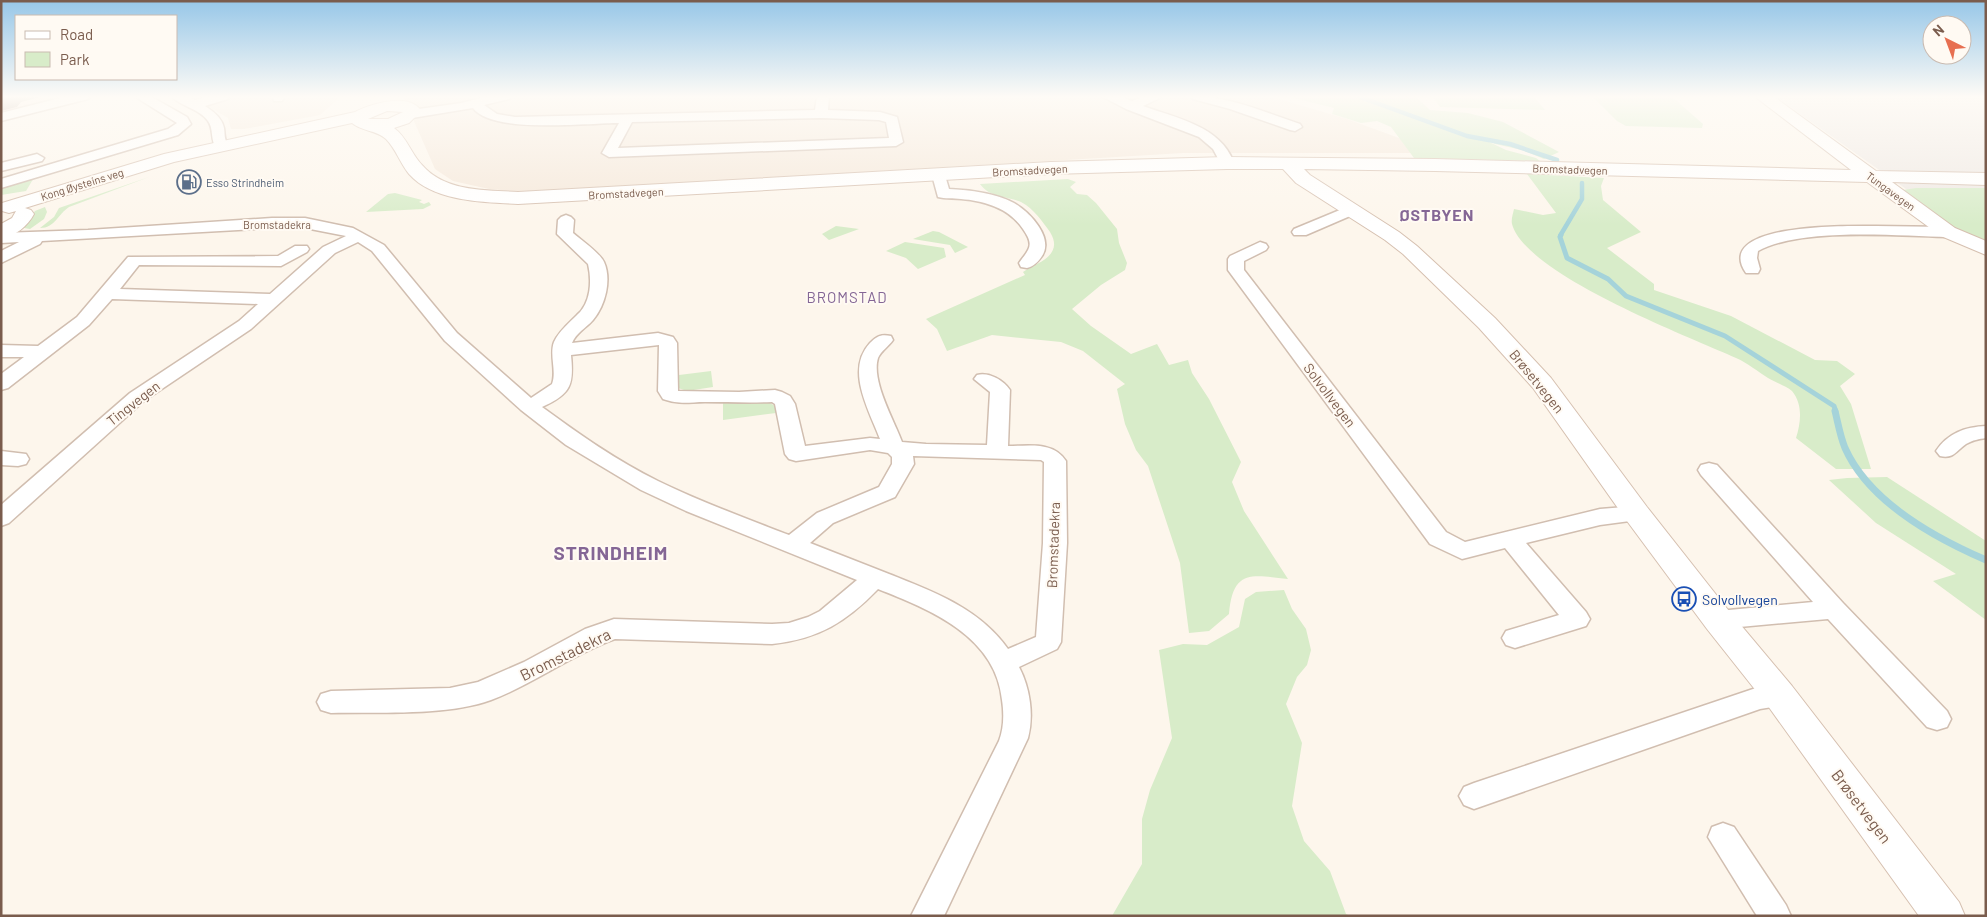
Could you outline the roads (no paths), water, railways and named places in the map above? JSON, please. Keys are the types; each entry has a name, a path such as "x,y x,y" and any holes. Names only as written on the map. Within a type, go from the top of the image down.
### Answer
{"street":[{"name":"Kong Øysteins veg","path":"1,184 150,139"},
{"path":"217,139 221,146"},
{"name":"Kong Øysteins veg","path":"8,221 137,167 221,146 260,139"},
{"name":"Kong Øysteins veg","path":"8,221 90,187 180,161 277,139"},
{"name":"Bromstadvegen","path":"396,139 416,170 429,181 454,190 495,197 555,197 1050,168 1286,163"},
{"path":"617,139 610,153 896,142 895,139"},
{"path":"1210,139 1217,144 1224,154 1227,163"},
{"name":"Tungavegen","path":"1821,139 1948,232 1986,249"},
{"name":"Kong Øysteins veg","path":"1,167 62,151 77,160"},
{"name":"Brøsetvegen","path":"1286,163 1303,179 1310,174 1352,210 1410,250 1487,323 1542,383 1637,514 1718,620 1780,696 1944,916"},
{"name":"Bromstadvegen","path":"1310,174 1870,175 1986,179"},
{"path":"939,175 943,194 970,195 1011,208 1022,216 1036,237 1038,244 1035,256 1026,263"},
{"path":"1300,232 1352,210"},
{"path":"528,406 548,396 560,386 563,381 562,350 569,334 591,311 597,295 596,262 566,234 566,220"},
{"name":"Bromstadekra","path":"8,221 41,237 280,222 327,226 359,236 378,248 451,337 528,406 574,440 650,485 694,506 933,601 953,611 983,634 1004,662 1014,687 1015,736 1006,760 926,916"},
{"name":"Tungavegen","path":"1752,269 1749,253 1752,248 1766,240 1777,237 1806,233 1948,232"},
{"name":"Tingvegen","path":"1,518 119,411 238,330 329,250 359,236"},
{"path":"1,258 41,237"},
{"name":"Solvollvegen","path":"1260,247 1236,259 1236,270 1438,538 1462,551 1600,517 1637,514"},
{"path":"1,384 83,321 134,260 281,261 301,250"},
{"path":"107,294 273,299"},
{"name":"Bromstadekra","path":"562,350 662,339 668,343 668,391 674,397 750,398 769,396 780,398 785,404 796,454 870,444 926,451 1044,453 1051,456 1055,461 1055,543 1048,642 1004,662"},
{"path":"791,546 825,518 887,492 903,464 902,456 894,447 870,383 867,368 869,358 884,340"},
{"path":"1,351 44,352"},
{"path":"984,379 1000,390 997,452"},
{"path":"1947,451 1954,442 1963,436 1986,432"},
{"path":"1710,470 1834,609 1937,719"},
{"path":"1509,538 1577,619 1515,638"},
{"name":"Bromstadekra","path":"331,702 450,699 483,692 533,669 594,636 614,629 793,633 813,627 827,619 858,594 874,578"},
{"path":"1718,620 1834,609"},
{"path":"1474,796 1759,698 1780,696"},
{"path":"1723,837 1775,916"}],"waterway":[{"path":"1482,139 1510,144 1557,160"},
{"path":"1560,236 1582,199 1582,183"},
{"path":"1561,235 1567,258 1608,279 1626,296 1725,336 1834,406 1836,412"},
{"path":"1835,411 1845,448 1856,467 1870,485 1905,516 1925,529 1986,560"}],"place":[{"name":"Esso Strindheim","path":"189,182"},
{"name":"Solvollvegen","path":"1684,599"}],"district":[{"name":"ØSTBYEN","path":"1437,214"},
{"name":"BROMSTAD","path":"847,297"},
{"name":"STRINDHEIM","path":"611,552"}]}
